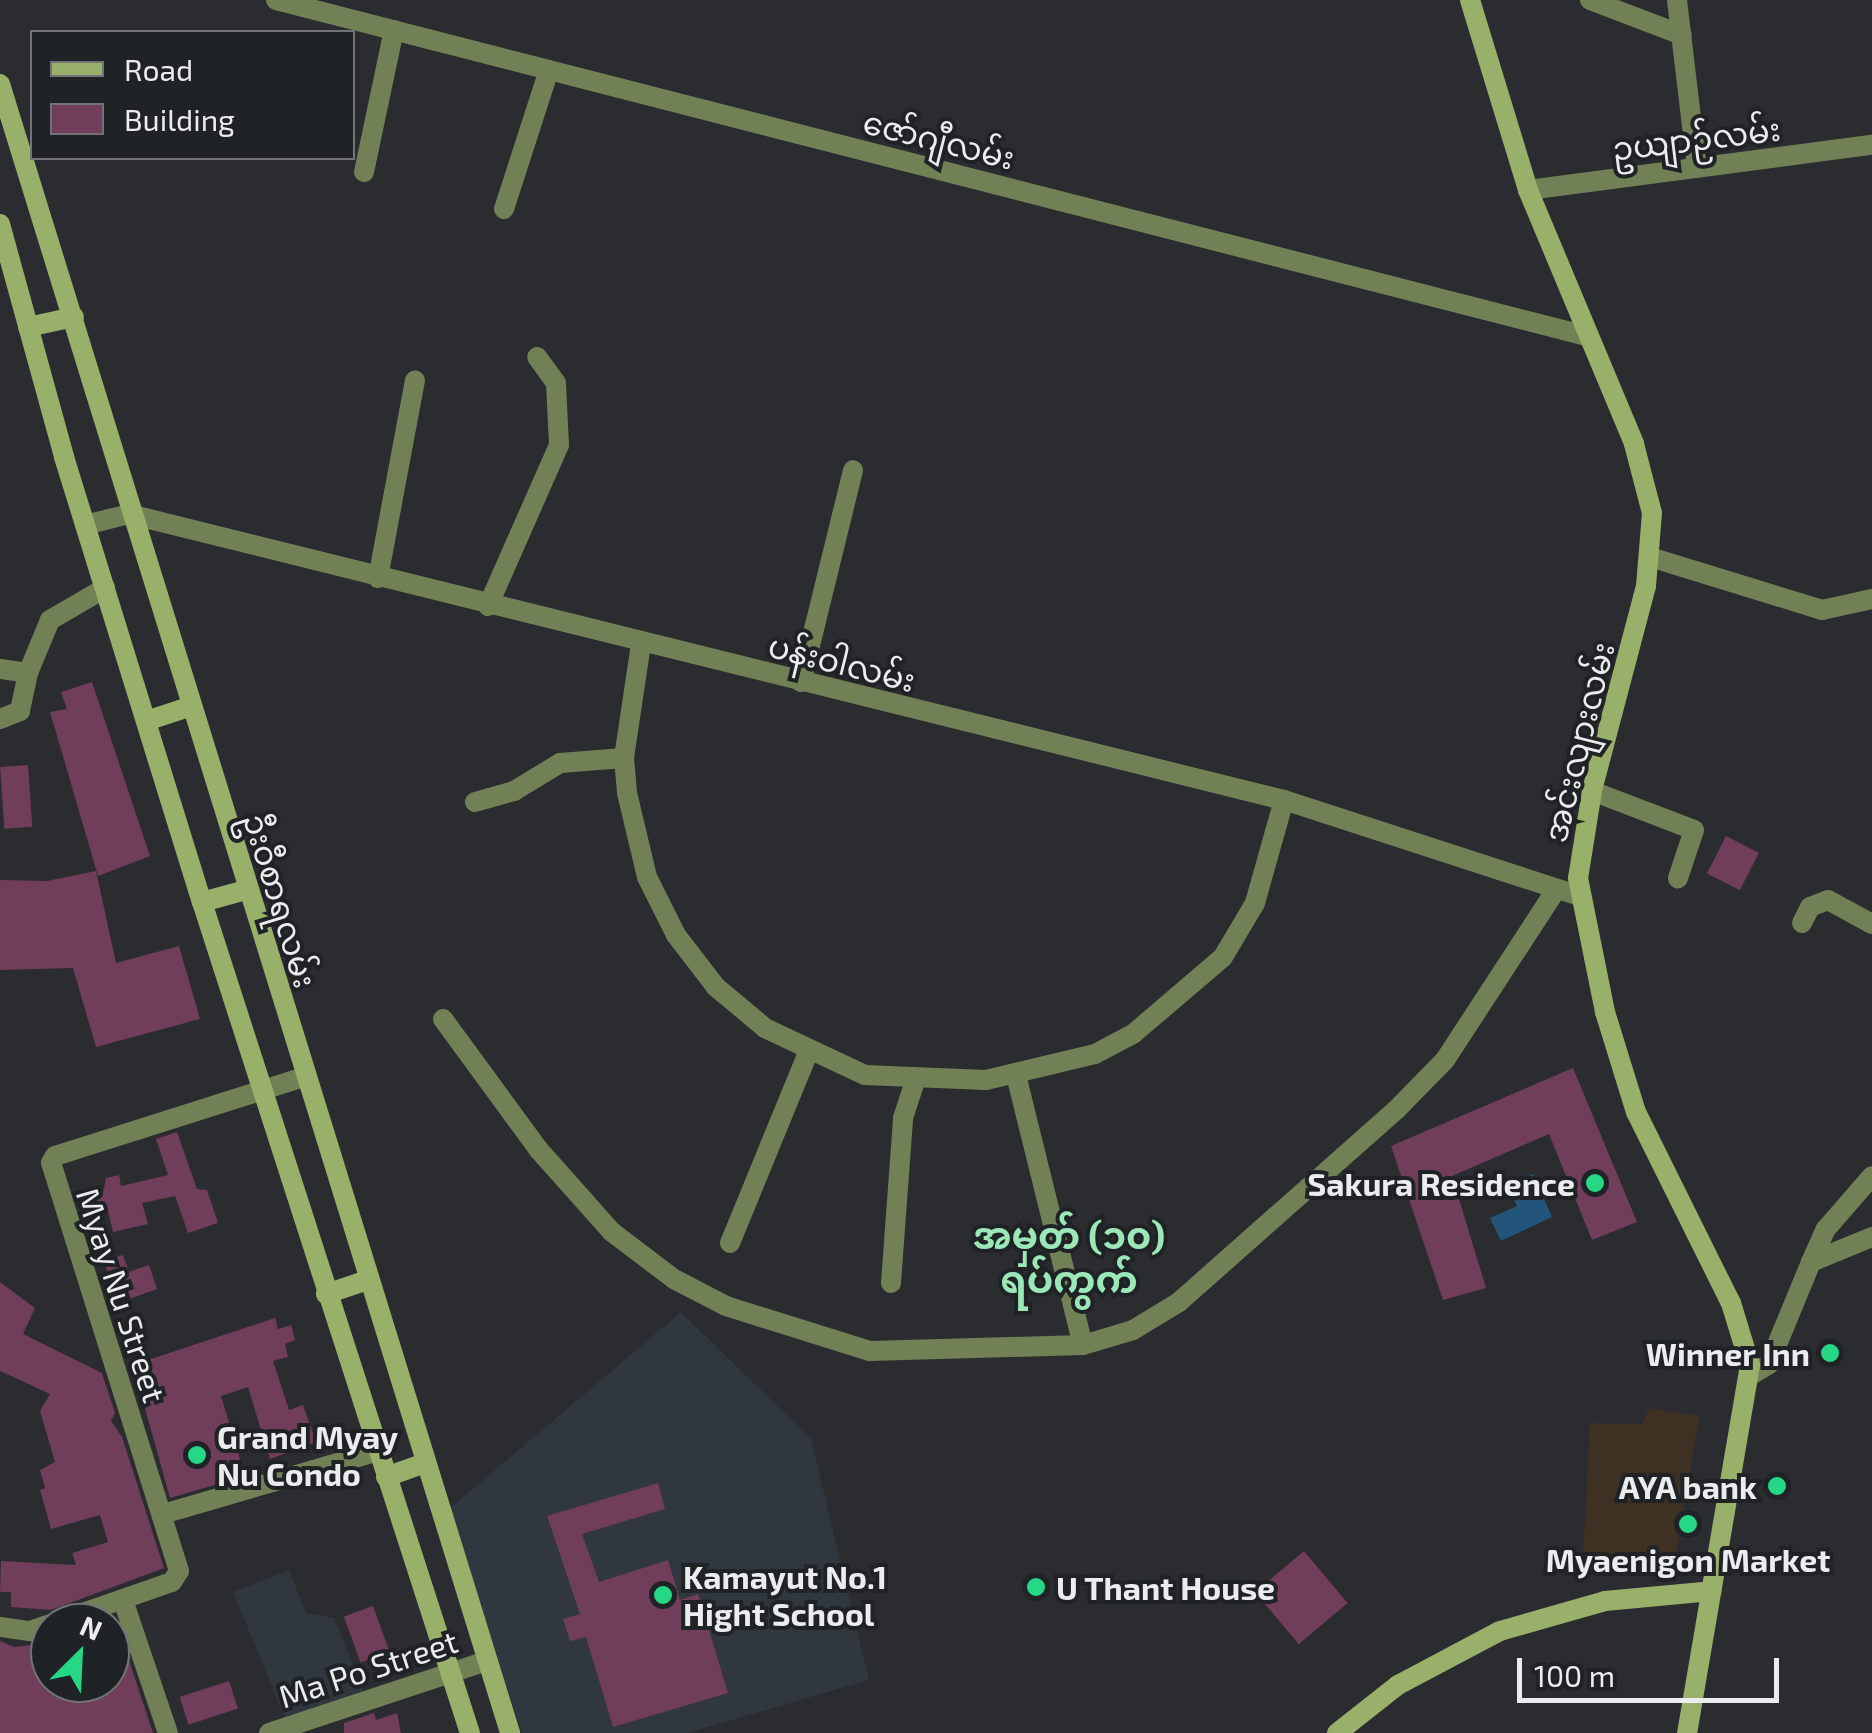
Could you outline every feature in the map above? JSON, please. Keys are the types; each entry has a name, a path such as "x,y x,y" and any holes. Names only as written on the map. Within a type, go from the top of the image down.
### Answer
{"main road":[{"name":"အင်းလျားလမ်း","path":"1470,0 1528,190 1645,476 1650,557 1592,791 1580,896 1605,1012 1636,1112 1731,1303 1750,1376 1687,1733"},
{"name":"ဦးဝီစာရလမ်း","path":"0,84 74,317 129,514 510,1733"},
{"path":"0,224 85,525 202,902 470,1733"},
{"path":"28,328 74,317"},
{"path":"146,720 189,707"},
{"path":"202,902 246,890"},
{"path":"326,1294 368,1280"},
{"path":"386,1476 425,1463"},
{"path":"1337,1733 1398,1685 1500,1631 1605,1601 1712,1591"}],"street":[{"name":"ဇော်ဂျီလမ်း","path":"276,0 1588,336"},
{"path":"1590,0 1682,35"},
{"path":"1678,0 1698,168"},
{"path":"364,172 394,30"},
{"path":"504,210 549,70"},
{"name":"ဥယျာဉ်လမ်း","path":"1528,190 1872,145"},
{"path":"488,606 559,445 556,383 537,357"},
{"path":"378,578 414,380"},
{"path":"801,682 853,470"},
{"name":"ပန်းဝါလမ်း","path":"85,525 129,514 641,644 1284,800 1580,896"},
{"path":"1650,557 1822,610 1872,599"},
{"path":"0,719 20,711 28,673 50,620 105,588"},
{"path":"641,644 624,758 647,877 676,934 716,987 808,1054 866,1074 915,1082 1016,1075 1094,1054 1133,1034 1223,958 1255,903 1284,800"},
{"path":"0,669 28,673"},
{"path":"475,802 514,791 560,763 624,758"},
{"path":"1592,791 1694,830 1678,878"},
{"path":"443,1020 538,1150 612,1232 674,1279 726,1306 870,1351 1083,1345 1133,1330 1179,1302 1396,1110 1444,1060 1556,890"},
{"path":"1802,923 1810,907 1828,900 1872,924"},
{"path":"730,1243 808,1054"},
{"path":"1016,1075 1083,1345"},
{"name":"Myay Nu Street","path":"115,1603 177,1576 164,1514 51,1164 55,1156 304,1077"},
{"path":"891,1283 903,1118 915,1082"},
{"path":"1750,1376 1769,1364 1826,1228 1872,1176"},
{"path":"1811,1262 1872,1237"},
{"path":"164,1514 378,1451"},
{"path":"124,1600 168,1733"},
{"name":"Myay Nu Street","path":"0,1627 30,1631"},
{"name":"Ma Po Street","path":"269,1733 296,1729 449,1671 487,1661"}],"shaded area":[{"name":"Kamayut No.1 Hight School","path":"681,1312 811,1439 869,1680 687,1733 522,1733 449,1509"},
{"path":"1649,1408 1699,1416 1674,1568 1582,1573 1590,1423 1642,1424"},
{"path":"289,1570 306,1613 334,1618 364,1692 287,1723 233,1592"}],"water":[{"path":"1533,1174 1552,1217 1501,1241 1490,1218 1517,1206 1508,1185"}],"building":[{"path":"92,682 150,856 98,876 50,712 67,709 61,692"},
{"path":"28,765 32,827 4,829 0,767"},
{"path":"1726,836 1759,853 1740,890 1707,873"},
{"path":"96,871 116,963 179,946 200,1019 96,1047 73,968 0,970 0,880 47,881"},
{"name":"Sakura Residence","path":"1573,1068 1637,1222 1592,1240 1549,1134 1452,1176 1486,1288 1443,1300 1391,1146"},
{"path":"177,1132 197,1189 207,1190 218,1223 188,1233 175,1196 142,1203 148,1224 113,1232 107,1207 96,1210 93,1195 103,1193 106,1178 119,1175 121,1186 168,1175 156,1139"},
{"path":"123,1255 129,1272 149,1265 157,1289 118,1303 104,1261"},
{"path":"0,1282 35,1308 23,1334 102,1373 115,1413 111,1421 122,1437 164,1568 70,1603 11,1607 11,1592 0,1592 1,1561 76,1565 72,1553 108,1542 100,1515 51,1529 40,1490 45,1488 40,1470 55,1462 40,1411 50,1394 0,1371"},
{"path":"275,1318 278,1329 291,1325 295,1340 285,1344 288,1357 273,1361 289,1410 303,1405 316,1442 270,1459 248,1387 221,1396 245,1476 170,1498 133,1365"},
{"path":"658,1483 665,1509 582,1534 599,1582 668,1560 680,1600 698,1594 728,1693 613,1727 586,1637 570,1641 563,1619 580,1614 547,1516"},
{"path":"1304,1551 1348,1603 1299,1644 1255,1592"},
{"path":"373,1606 390,1652 361,1663 344,1617"},
{"path":"0,1641 14,1647 30,1645 30,1703 130,1703 130,1663 153,1733 0,1733"},
{"path":"229,1681 238,1709 189,1725 180,1697"},
{"path":"374,1713 376,1720 397,1713 401,1733 344,1733 344,1723"}],"place":[{"name":"Sakura Residence","path":"1595,1183"},
{"name":"Winner Inn","path":"1830,1353"},
{"name":"Grand Myay Nu Condo","path":"197,1455"},
{"name":"AYA bank","path":"1777,1486"},
{"name":"Myaenigon Market","path":"1688,1524"},
{"name":"U Thant House","path":"1036,1587"},
{"name":"Kamayut No.1 Hight School","path":"663,1595"}],"district":[{"name":"အမှတ် (၁၀) ရပ်ကွက်","path":"1069,1257"}]}
